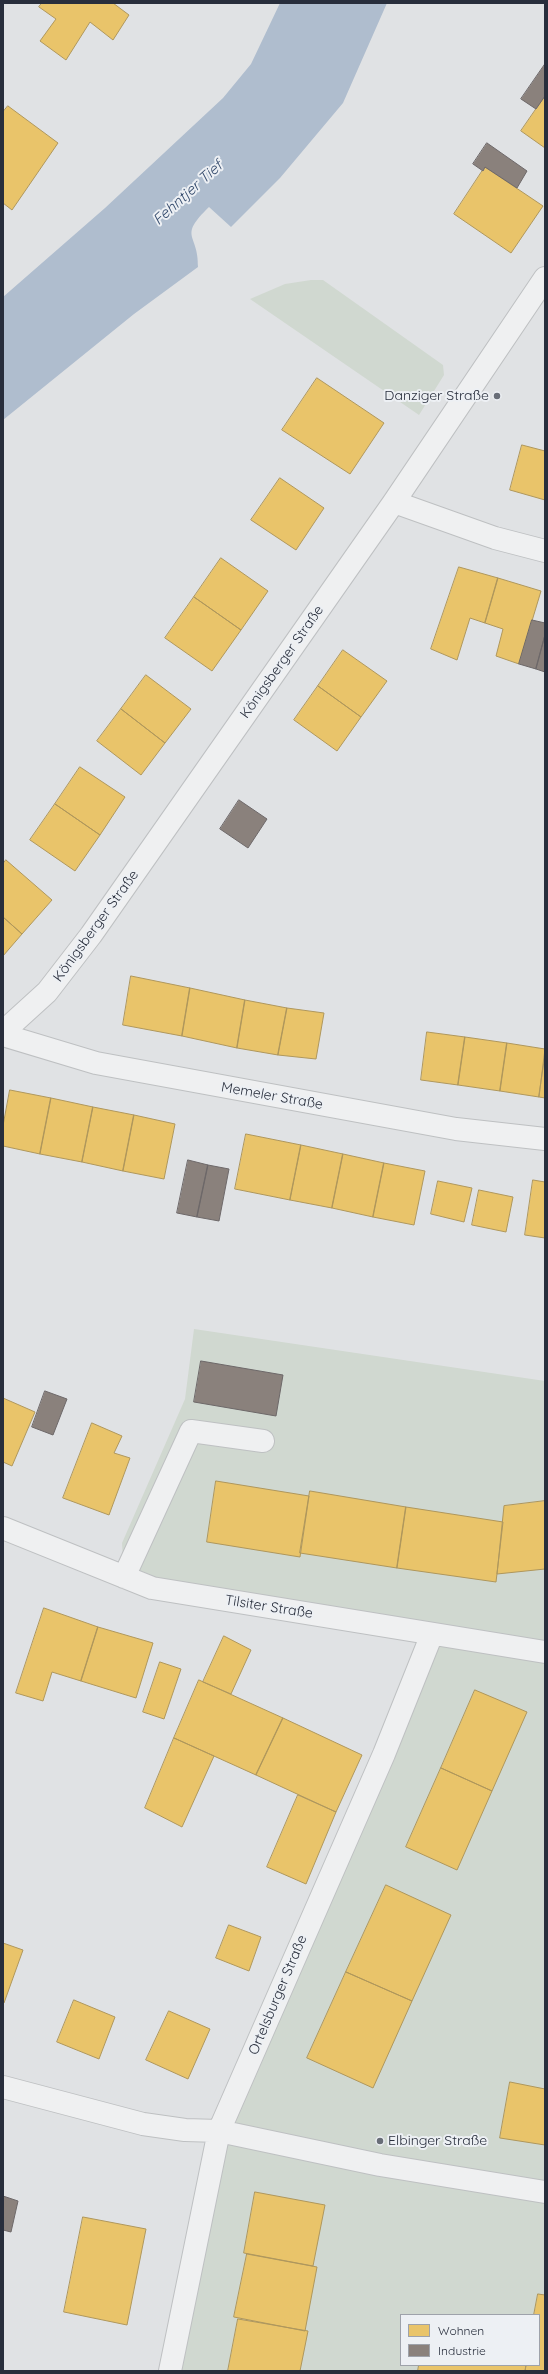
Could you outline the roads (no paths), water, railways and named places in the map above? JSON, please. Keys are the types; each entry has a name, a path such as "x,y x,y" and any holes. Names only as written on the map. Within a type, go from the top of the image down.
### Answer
{"street":[{"name":"Königsberger Straße","path":"3,1032 48,992 91,935 394,502 545,278"},
{"path":"394,502 495,538 545,551"},
{"name":"Memeler Straße","path":"3,1035 96,1063 456,1129 545,1139"},
{"path":"124,1577 192,1431 263,1441"},
{"name":"Tilsiter Straße","path":"3,1528 152,1588 545,1652"},
{"name":"Ortelsburger Straße","path":"170,2371 219,2131 393,1733 432,1634"},
{"path":"3,2087 143,2124 185,2130 219,2131 380,2165 545,2192"}],"water":[{"name":"Fehntjer Tief","path":"280,3 387,3 343,103 280,178 231,227 209,207 199,217 192,231 198,267 134,314 3,420 3,297 105,208 223,98 251,64"}],"place":[{"name":"Danziger Straße","path":"497,396"},
{"name":"Elbinger Straße","path":"380,2141"}]}
